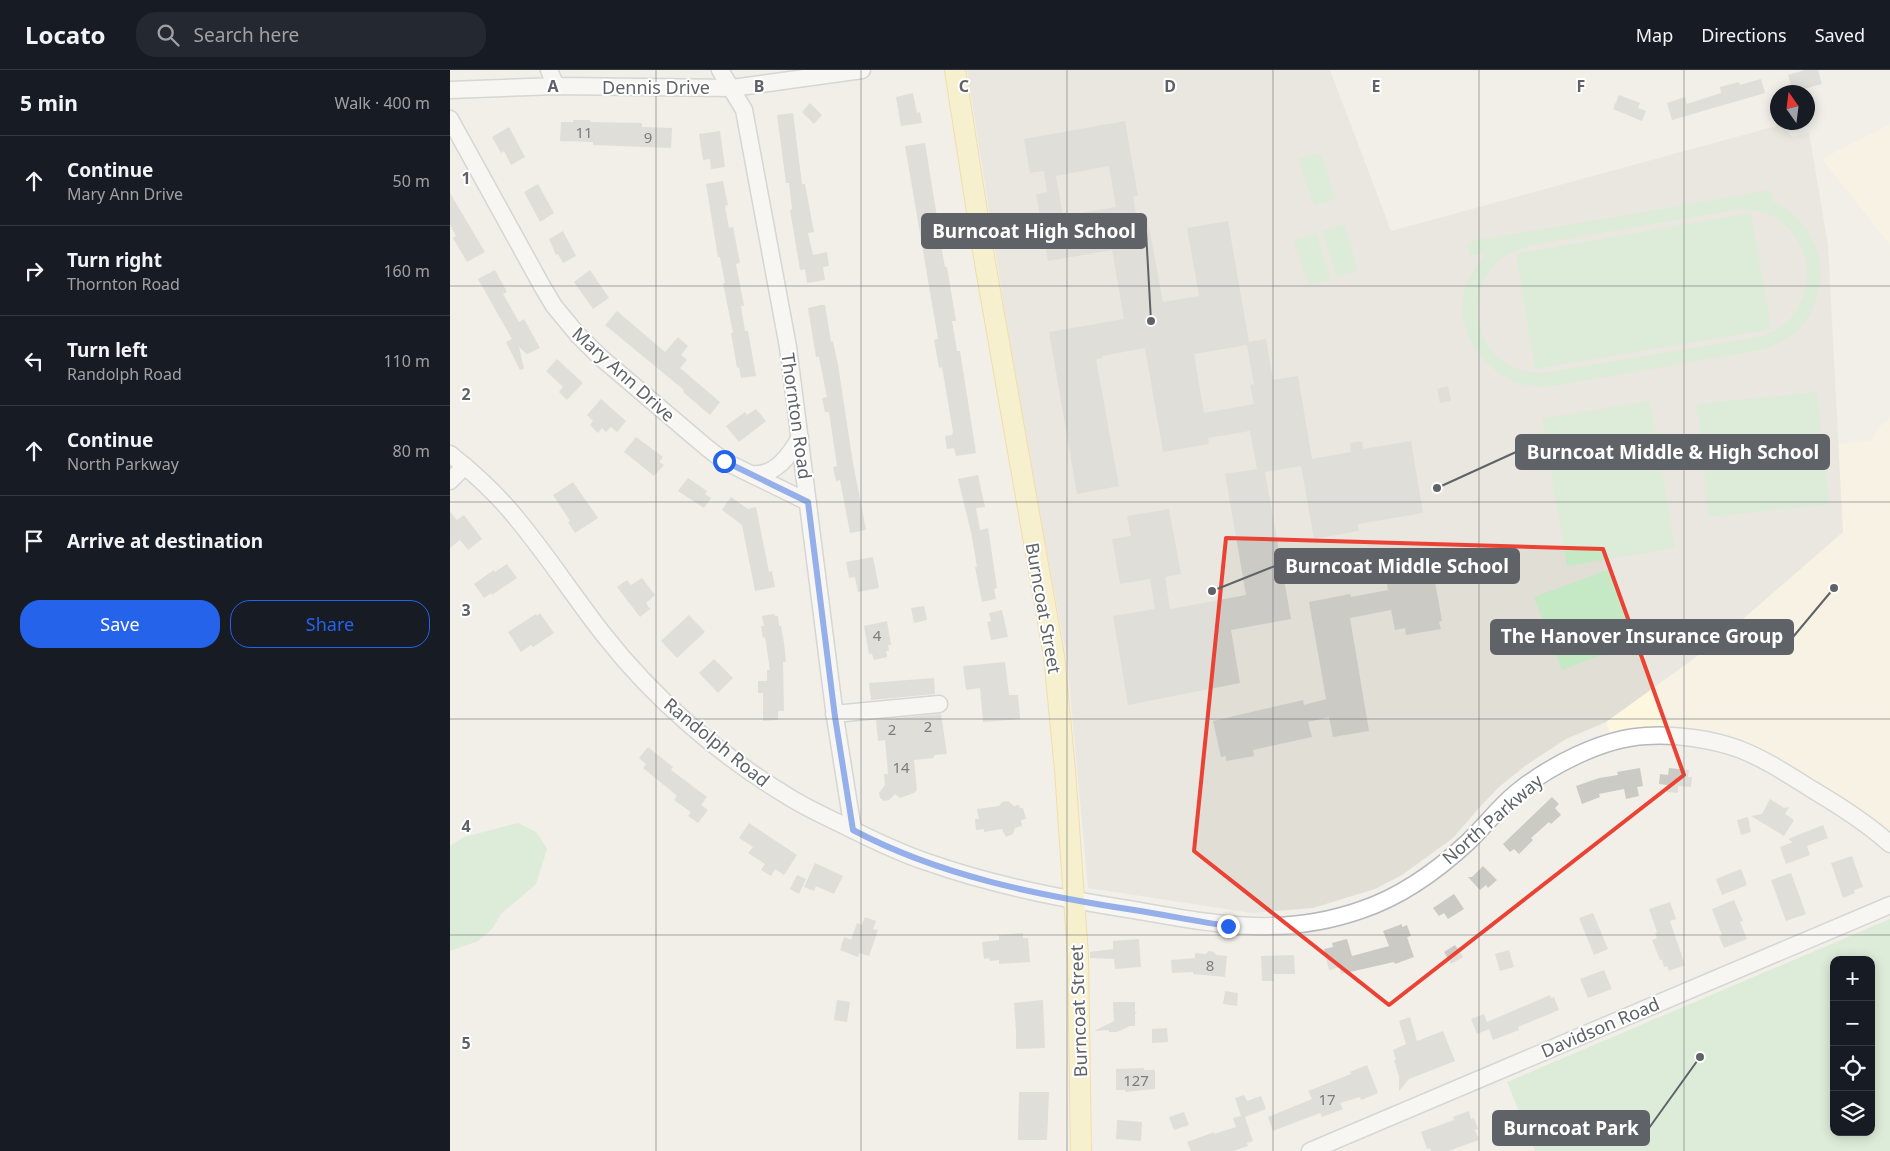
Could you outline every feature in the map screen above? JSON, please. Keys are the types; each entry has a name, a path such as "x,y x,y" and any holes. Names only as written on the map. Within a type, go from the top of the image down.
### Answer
{"main road":[{"name":"Burncoat Street","path":"955,70 985,263 1054,656 1065,770 1078,956 1081,1151"}],"street":[{"path":"549,70 556,86"},
{"name":"Thornton Road","path":"720,70 744,110 788,347 834,714 853,830"},
{"name":"Dennis Drive","path":"450,90 556,86 732,88 862,70"},
{"name":"Mary Ann Drive","path":"450,119 542,286 566,323 599,356 724,461 808,502"},
{"path":"751,474 758,475 782,463 800,437"},
{"name":"Randolph Road","path":"450,454 465,466 515,515 606,639 647,684 716,746 765,782 791,798 882,845 925,862 997,884 1073,901"},
{"path":"450,481 465,466"},
{"path":"834,714 939,704"},
{"name":"North Parkway","path":"1073,901 1228,926 1296,926 1348,914 1386,900 1432,871 1466,844 1511,797 1553,766 1604,745 1644,736 1706,740 1745,752 1769,763 1826,797 1880,834 1890,844"},
{"name":"Davidson Road","path":"1310,1151 1890,905"}],"highlighted area":[{"path":"1226,538 1603,549 1684,775 1389,1005 1194,851"}],"shaded area":[{"path":"967,70 1330,70 1391,231 1770,128 1770,130 1785,130 1793,137 1809,132 1828,245 1843,532 1714,644 1606,722 1566,739 1525,766 1499,787 1453,838 1402,875 1375,889 1313,908 1252,913 1088,888 1067,659 1023,428"},
{"path":"1890,124 1890,245 1822,159"},
{"path":"1890,418 1890,833 1874,819 1762,750 1728,736 1691,728 1653,727 1610,733 1606,722 1714,644 1843,532 1837,444 1871,441 1878,428"}],"green space":[{"path":"1321,153 1335,199 1314,206 1299,159"},
{"path":"1771,190 1772,201 1789,211 1803,224 1813,240 1819,257 1821,275 1818,293 1812,310 1801,327 1787,338 1761,350 1545,387 1524,385 1504,376 1480,356 1472,343 1466,329 1463,299 1467,283 1485,254 1469,255 1468,242","holes":["1741,209 1764,212 1777,219 1797,239 1803,252 1807,280 1804,293 1791,318 1775,331 1753,338 1542,373 1512,367 1499,358 1489,346 1482,333 1478,318 1481,288 1487,274 1497,262 1513,252 1531,245"]},
{"path":"1751,213 1771,329 1535,369 1516,254"},
{"path":"1344,224 1358,270 1337,277 1322,231"},
{"path":"1316,233 1330,279 1309,286 1294,240"},
{"path":"1817,392 1829,504 1709,517 1697,404"},
{"path":"1650,401 1675,548 1567,566 1542,419"},
{"path":"1610,569 1637,642 1562,670 1534,597"},
{"path":"518,823 536,832 547,849 536,884 501,914 492,929 478,941 450,951 450,846 464,837"},
{"path":"1890,919 1890,1151 1535,1151 1507,1082"}],"building":[{"path":"1805,70 1818,70 1822,84 1815,86 1791,85 1788,75"},
{"path":"1761,79 1765,93 1672,120 1667,103 1685,97 1687,104 1721,93 1720,87 1739,82 1740,85"},
{"path":"913,93 917,113 920,112 922,123 901,126 896,97"},
{"path":"1619,95 1640,103 1638,108 1646,111 1642,121 1613,109"},
{"path":"810,103 822,115 814,124 802,112"},
{"path":"793,113 802,184 805,184 814,232 808,233 813,255 827,252 829,266 823,267 825,280 807,283 805,269 800,270 790,210 792,209 789,183 786,183 777,115"},
{"path":"573,120 642,123 642,127 672,128 671,148 593,145 593,142 560,141 561,122 573,122"},
{"path":"1125,121 1138,196 1133,196 1137,219 1147,217 1163,302 1199,296 1187,228 1228,221 1249,342 1266,339 1273,380 1298,376 1312,459 1351,452 1350,443 1362,441 1363,449 1411,441 1423,513 1358,524 1359,531 1314,539 1301,466 1265,472 1291,619 1231,630 1240,683 1128,705 1113,616 1155,609 1150,579 1120,584 1112,539 1131,536 1127,516 1169,509 1181,574 1165,577 1170,609 1246,595 1225,474 1257,469 1250,431 1208,438 1209,444 1163,452 1145,348 1102,356 1102,358 1096,359 1119,486 1077,494 1049,332 1124,319 1112,250 1048,261 1036,194 1047,192 1044,171 1030,173 1024,139","holes":["1109,166 1116,207 1063,216 1056,176","1247,345 1254,384 1250,385 1254,404 1204,413 1194,354"]},
{"path":"509,127 525,157 511,165 504,151 501,153 492,137"},
{"path":"720,131 725,167 711,169 710,159 703,160 699,134"},
{"path":"925,143 938,229 945,267 947,267 956,321 952,321 957,351 960,351 976,453 956,456 954,448 947,449 945,436 952,435 953,432 942,367 939,368 934,340 938,339 905,146"},
{"path":"723,181 728,205 725,206 729,228 733,227 740,263 736,264 744,306 741,306 745,331 748,331 756,376 741,378 739,367 737,368 731,333 733,333 723,283 725,283 720,257 718,257 706,184"},
{"path":"538,184 554,213 540,222 524,192"},
{"path":"450,193 485,252 467,262 453,238 456,236 450,225"},
{"path":"563,231 576,256 563,263 558,254 556,255 549,239"},
{"path":"495,270 507,292 503,294 519,322 524,319 540,348 527,354 519,347 524,369 520,370 506,342 512,339 478,279"},
{"path":"590,270 609,298 593,309 574,282"},
{"path":"825,305 831,342 833,341 838,365 853,463 866,530 850,533 840,480 836,481 833,467 837,466 829,412 825,412 822,398 827,397 819,357 816,357 808,308"},
{"path":"617,311 665,352 678,337 688,346 681,355 687,360 680,368 720,402 710,415 683,392 684,390 605,325"},
{"path":"557,359 583,383 567,400 559,392 563,387 546,371"},
{"path":"1448,386 1451,401 1440,403 1437,389"},
{"path":"601,399 626,421 617,432 611,427 606,432 602,428 598,433 590,425 593,421 587,415"},
{"path":"756,409 766,421 739,442 726,426 745,412 747,415"},
{"path":"636,437 663,457 659,462 664,465 654,476 624,452"},
{"path":"978,475 985,507 976,508 980,530 977,531 988,528 997,588 994,589 996,599 982,602 971,532 958,479"},
{"path":"688,478 707,491 705,494 711,498 704,508 678,491"},
{"path":"573,482 598,518 575,533 568,522 570,521 553,495"},
{"path":"731,497 748,509 756,507 769,572 772,571 775,587 755,591 742,525 722,510"},
{"path":"450,512 457,520 464,515 482,539 468,550 460,540 450,548"},
{"path":"873,557 879,588 858,592 855,577 849,578 846,562"},
{"path":"1428,559 1430,565 1432,565 1442,621 1439,622 1441,629 1406,635 1405,628 1395,630 1391,610 1350,618 1369,731 1333,737 1329,717 1308,722 1312,737 1253,750 1254,756 1226,761 1226,756 1221,757 1213,721 1303,700 1304,705 1326,699 1309,602 1350,594 1351,597 1388,590 1385,573 1395,571 1394,565"},
{"path":"507,564 517,578 492,595 491,593 484,598 474,584 494,570 495,572"},
{"path":"642,578 655,595 646,603 650,609 640,617 617,587 627,580 631,585"},
{"path":"924,606 927,620 914,623 911,608"},
{"path":"1002,610 1008,637 991,640 987,622 991,621 989,613"},
{"path":"540,613 554,633 533,647 531,645 521,652 508,632"},
{"path":"774,614 778,616 779,626 781,626 786,662 783,662 784,711 778,711 778,720 763,721 763,693 758,693 758,681 767,681 767,670 770,670 765,637 763,638 761,626 764,626 762,616"},
{"path":"689,615 705,632 677,658 661,641"},
{"path":"887,621 891,645 888,645 889,651 886,651 887,657 874,660 872,654 869,654 864,626"},
{"path":"714,659 733,678 718,693 699,673"},
{"path":"1005,662 1009,695 1018,695 1020,719 983,722 980,688 966,690 963,666"},
{"path":"934,678 935,694 871,700 869,683"},
{"path":"941,714 947,754 934,755 934,758 914,760 917,790 900,798 895,794 889,800 884,801 880,798 879,793 885,785 884,774 888,774 885,740 878,741 876,720"},
{"path":"648,747 673,767 671,770 707,797 701,805 708,810 698,823 688,816 691,812 674,800 677,796 643,768 646,764 639,758"},
{"path":"1640,768 1643,786 1637,787 1639,796 1626,799 1624,789 1599,794 1600,797 1582,804 1576,786 1599,778 1618,775 1617,772"},
{"path":"1669,768 1689,770 1688,777 1692,777 1691,787 1678,786 1678,793 1667,792 1667,785 1659,784 1660,774 1668,775"},
{"path":"1552,797 1559,804 1555,808 1561,815 1551,824 1549,822 1531,838 1533,840 1519,854 1514,849 1510,852 1503,844"},
{"path":"1770,799 1784,808 1789,807 1785,814 1794,820 1784,836 1751,816 1762,814"},
{"path":"1008,801 1014,806 1019,805 1020,808 1023,808 1026,819 1021,820 1022,826 1015,828 1013,834 1006,837 1002,829 984,832 984,829 976,830 975,819 979,819 977,809 999,806 1002,802"},
{"path":"1748,817 1751,832 1741,835 1737,820"},
{"path":"749,823 797,855 784,875 775,869 771,876 761,870 765,864 748,853 753,847 739,838"},
{"path":"1823,825 1828,838 1807,846 1810,855 1786,864 1780,847 1793,842 1788,839"},
{"path":"1852,856 1863,887 1854,890 1855,893 1843,898 1831,863"},
{"path":"815,863 843,876 834,894 816,886 814,891 804,887"},
{"path":"1483,866 1497,880 1488,888 1486,885 1480,890 1468,877 1472,877"},
{"path":"1741,869 1747,885 1722,895 1716,879"},
{"path":"1791,873 1806,914 1786,921 1771,880"},
{"path":"797,875 806,879 799,894 790,889"},
{"path":"1454,894 1464,909 1448,919 1444,913 1439,916 1433,908"},
{"path":"1734,900 1743,921 1740,922 1747,939 1724,948 1719,936 1722,935 1712,909"},
{"path":"1670,902 1676,919 1670,921 1685,965 1669,971 1667,966 1664,967 1662,960 1660,960 1652,940 1657,938 1655,933 1657,932 1649,909"},
{"path":"1593,913 1608,949 1594,955 1579,918"},
{"path":"865,917 876,921 873,929 878,930 869,956 859,953 858,957 840,950 844,937 851,940 857,923 862,925"},
{"path":"1402,924 1402,927 1407,925 1411,936 1407,937 1414,957 1395,964 1394,962 1341,974 1340,967 1329,970 1324,949 1333,947 1332,943 1347,939 1352,956 1389,946 1383,931"},
{"path":"1023,933 1023,938 1028,938 1030,962 999,964 999,960 990,961 989,958 984,959 982,942 999,940 999,935"},
{"path":"1139,939 1141,967 1115,969 1114,959 1090,958 1090,952 1113,949 1113,941"},
{"path":"1455,945 1463,957 1451,964 1444,952"},
{"path":"1509,950 1514,967 1500,971 1495,954"},
{"path":"1209,951 1214,952 1216,955 1227,956 1225,977 1193,974 1193,972 1172,973 1171,960 1195,958 1195,953 1206,954"},
{"path":"1294,955 1295,974 1273,974 1274,981 1262,981 1261,956"},
{"path":"1604,970 1612,989 1588,998 1580,979"},
{"path":"1225,991 1238,993 1237,1006 1223,1004"},
{"path":"1550,995 1551,998 1554,997 1559,1010 1518,1027 1519,1030 1493,1040 1489,1029 1477,1034 1471,1019 1484,1014 1487,1022"},
{"path":"837,1000 850,1002 847,1022 834,1020"},
{"path":"1043,1000 1045,1048 1016,1049 1014,1003"},
{"path":"1113,1002 1135,1002 1135,1012 1137,1012 1135,1014 1135,1026 1130,1026 1117,1032 1109,1032 1109,1030 1094,1031 1114,1021"},
{"path":"1410,1017 1417,1041 1443,1031 1455,1061 1409,1079 1399,1091 1399,1076 1393,1050 1406,1044 1399,1021"},
{"path":"1167,1028 1168,1042 1152,1043 1152,1029"},
{"path":"1367,1065 1378,1093 1361,1100 1360,1097 1340,1103 1343,1109 1322,1117 1320,1113 1273,1131 1268,1117 1312,1099 1308,1091 1351,1074 1350,1072"},
{"path":"1144,1068 1144,1070 1155,1070 1155,1089 1125,1092 1125,1090 1116,1090 1116,1069"},
{"path":"1019,1092 1049,1092 1047,1140 1018,1140"},
{"path":"1244,1095 1247,1101 1261,1096 1266,1109 1245,1117 1253,1141 1247,1143 1248,1146 1233,1151 1191,1151 1187,1142 1214,1132 1214,1134 1236,1127 1233,1118 1241,1116 1235,1098"},
{"path":"1469,1111 1471,1119 1474,1118 1478,1129 1475,1130 1479,1140 1448,1151 1431,1151 1430,1148 1427,1149 1421,1132 1454,1120 1453,1117"},
{"path":"1184,1112 1189,1125 1174,1130 1169,1117"},
{"path":"1117,1120 1142,1122 1141,1141 1116,1139"}],"place":[{"name":"Burncoat High School","path":"1151,321"},
{"name":"Burncoat Middle & High School","path":"1437,488"},
{"name":"The Hanover Insurance Group","path":"1834,588"},
{"name":"Burncoat Middle School","path":"1212,591"},
{"name":"Burncoat Park","path":"1700,1057"}],"route":[{"path":"724,461 808,502 835,717 853,830 882,845 925,862 997,884 1073,901 1228,926"}]}
